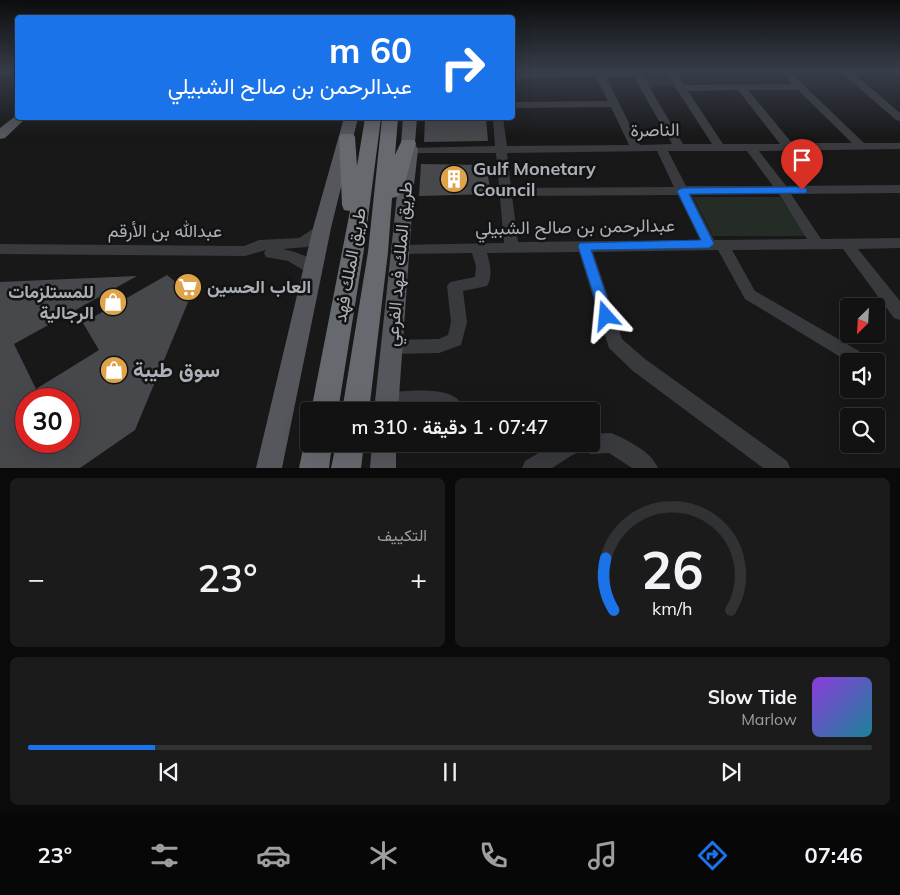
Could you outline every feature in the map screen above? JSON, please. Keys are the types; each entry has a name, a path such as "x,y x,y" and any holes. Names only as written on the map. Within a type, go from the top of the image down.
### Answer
{"highway":[{"name":"طريق الملك فهد","path":"326,402 354,249 373,120"},
{"name":"طريق الملك فهد","path":"355,402 379,245 390,120"},
{"path":"347,137 352,197 348,241 354,249"},
{"path":"379,245 400,164 410,146"},
{"path":"314,468 317,452"},
{"path":"346,468 349,452"}],"main road":[{"path":"0,122 15,109"},
{"path":"0,135 17,120"},
{"path":"269,468 322,228 351,120"},
{"name":"طريق الملك فهد الفرعي","path":"386,402 410,146 410,120"},
{"path":"383,468 384,452"}],"street":[{"path":"609,93 636,148"},
{"path":"648,93 679,147"},
{"path":"684,93 720,148"},
{"path":"745,93 789,147"},
{"path":"806,93 860,145"},
{"path":"871,93 900,118"},
{"path":"515,105 615,104"},
{"path":"498,120 511,246"},
{"name":"الناصرة","path":"410,146 502,150 860,145 900,147"},
{"path":"661,148 682,191 750,295 848,353"},
{"path":"751,148 783,191 816,242"},
{"path":"506,192 900,189"},
{"name":"عبدالله بن الأرقم","path":"0,249 245,251 259,245 302,243 322,228"},
{"name":"عبدالرحمن بن صالح الشبيلي","path":"401,248 816,242 900,243"},
{"path":"846,243 900,313"},
{"path":"584,246 615,343 639,365 780,468"},
{"path":"392,348 439,346 456,340 459,322 455,286 482,282 483,266 478,248"},
{"path":"245,251 292,256 300,259 313,270"},
{"path":"435,402 448,402"},
{"path":"600,444 611,443 634,456 648,468"},
{"path":"532,468 559,452"}],"shaded area":[{"path":"693,197 780,197 807,236 713,236"}],"building":[{"path":"425,120 486,120 488,141 424,142"},
{"name":"Gulf Monetary Council","path":"421,164 486,165 491,194 419,196"},
{"name":"سوق طيبة","path":"167,275 191,295 135,430 80,468 0,468 0,282 137,276 14,344 36,388 15,388 15,453 80,453 80,388 38,388 99,350 83,323"}],"place":[{"name":"Gulf Monetary Council","path":"454,179"},
{"name":"العاب الحسين","path":"188,287"},
{"name":"للمستلزمات الرجالية","path":"113,302"},
{"name":"سوق طيبة","path":"114,370"}],"route":[{"path":"606,316 584,246 709,244 682,191 802,190"}]}
